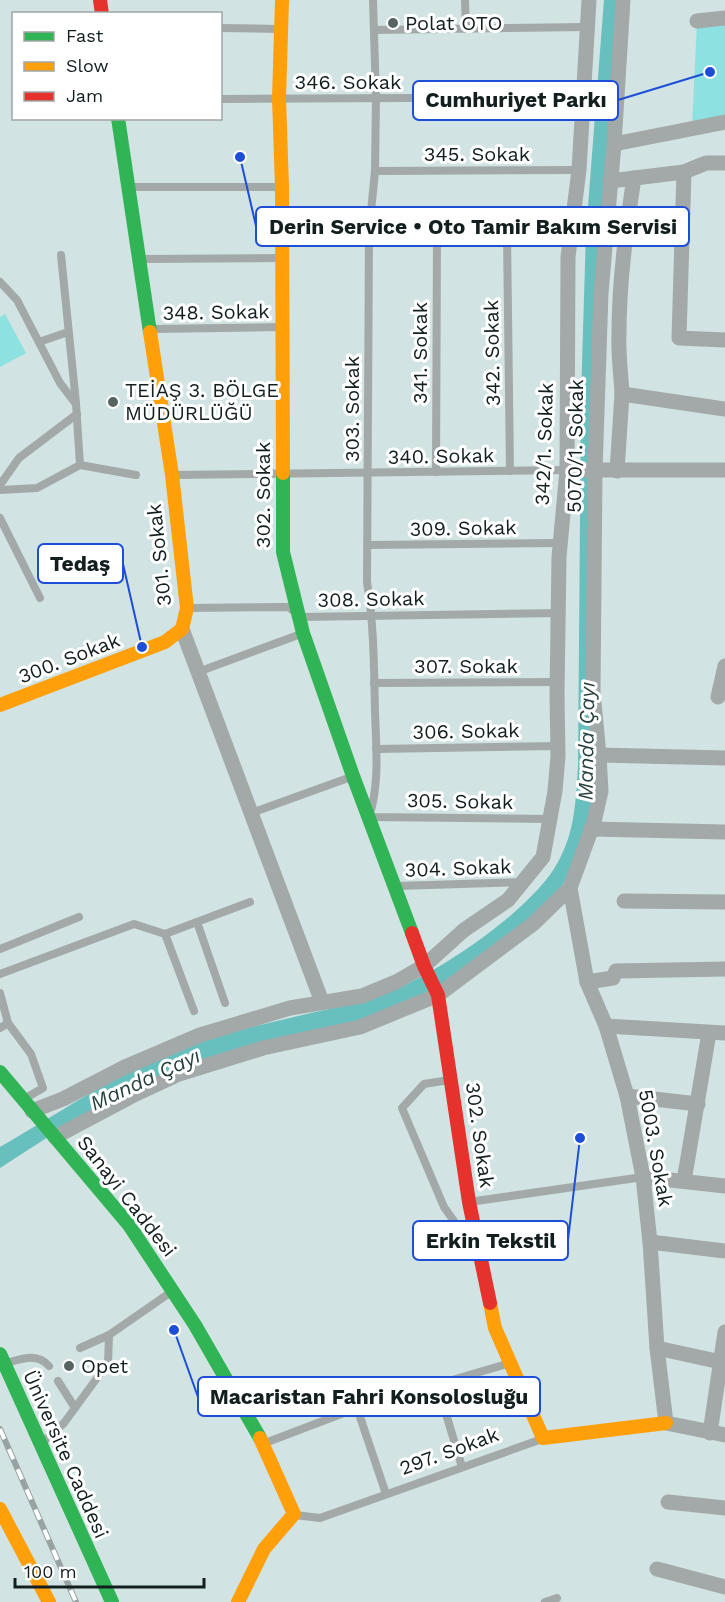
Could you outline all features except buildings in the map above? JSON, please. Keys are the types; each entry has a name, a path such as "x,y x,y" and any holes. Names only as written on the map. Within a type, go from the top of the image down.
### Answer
{"street":[{"name":"302. Sokak","path":"282,0 279,98 282,187 283,552 303,633 353,776 424,966 438,995 469,1202 495,1328 543,1438"},
{"name":"342/1. Sokak","path":"30,1108 63,1099 125,1067 200,1035 290,1008 362,996 396,982 424,966 464,930 508,900 543,857 555,791 560,543 567,470 568,257 579,170 590,0"},
{"name":"5070/1. Sokak","path":"570,888 591,829 601,791 592,692 593,471 601,293 614,144 623,0"},
{"path":"697,21 725,18"},
{"name":"301. Sokak","path":"118,120 172,475 187,608 182,628 322,1002"},
{"path":"614,144 725,122"},
{"path":"610,181 684,172 706,163 725,163"},
{"path":"684,172 679,338 725,340"},
{"path":"617,471 622,394 618,335 625,234 634,178"},
{"path":"622,394 725,409"},
{"path":"567,470 725,470"},
{"name":"300. Sokak","path":"0,705 165,642 182,628"},
{"path":"718,698 725,666"},
{"path":"599,756 725,758"},
{"path":"591,829 725,832"},
{"path":"438,995 533,924 570,888"},
{"name":"5003. Sokak","path":"570,888 587,982 606,1026 627,1096 643,1177 657,1348 666,1423"},
{"path":"624,900 725,902"},
{"path":"587,982 613,978 616,971 725,969"},
{"name":"Sanayi Caddesi","path":"54,1135 179,1074 263,1048 360,1027 438,995"},
{"path":"606,1026 725,1033"},
{"path":"684,1181 709,1033"},
{"name":"Sanayi Caddesi","path":"2,1078 54,1135 129,1226 195,1325 263,1444 294,1514"},
{"path":"627,1096 698,1104"},
{"path":"643,1177 725,1186"},
{"path":"650,1242 725,1251"},
{"path":"666,1423 717,1434 725,1332"},
{"path":"657,1348 722,1362"},
{"name":"Üniversite Caddesi","path":"2,1359 112,1602"},
{"name":"297. Sokak","path":"543,1438 666,1423"},
{"path":"668,1502 725,1508"},
{"path":"0,1510 49,1602"},
{"path":"238,1602 264,1549 294,1514"},
{"path":"657,1569 725,1587"}],"lane":[{"name":"303. Sokak","path":"369,817 375,799 376,749 373,614 367,582 369,232 375,171 376,98 373,0"},
{"path":"465,0 466,29"},
{"path":"374,30 587,27"},
{"path":"222,28 281,28"},
{"name":"346. Sokak","path":"222,99 583,97"},
{"name":"345. Sokak","path":"375,171 579,170"},
{"path":"127,188 282,187"},
{"path":"369,232 572,234"},
{"name":"341. Sokak","path":"436,472 437,234"},
{"name":"342. Sokak","path":"507,234 510,471"},
{"path":"61,255 80,465"},
{"path":"138,259 282,258"},
{"path":"0,282 17,300 60,383 76,404"},
{"name":"348. Sokak","path":"149,329 283,327"},
{"path":"39,342 69,332"},
{"path":"0,485 18,458 76,414"},
{"path":"0,490 37,488 80,465 136,475"},
{"name":"340. Sokak","path":"172,475 567,470"},
{"path":"0,518 40,598"},
{"name":"309. Sokak","path":"368,545 560,543"},
{"name":"308. Sokak","path":"187,608 289,607 299,617 373,614 559,613"},
{"path":"198,672 303,633"},
{"name":"307. Sokak","path":"374,683 557,682"},
{"name":"306. Sokak","path":"376,749 557,746"},
{"path":"251,813 353,776"},
{"name":"305. Sokak","path":"369,817 551,819"},
{"name":"304. Sokak","path":"395,886 523,882"},
{"path":"0,974 134,924 165,934 250,902"},
{"path":"0,949 80,917"},
{"path":"197,922 225,1003"},
{"path":"165,934 194,1011"},
{"path":"0,993 8,1023 31,1054 43,1088 30,1108"},
{"path":"0,1028 8,1023"},
{"path":"451,1080 424,1084 402,1108 444,1207 468,1243 480,1255"},
{"path":"469,1202 643,1177"},
{"path":"80,1348 110,1335 172,1291"},
{"path":"41,1444 64,1423 108,1363 110,1335"},
{"path":"2,1359 33,1357 49,1364"},
{"path":"263,1444 357,1407 510,1363"},
{"path":"58,1382 75,1408"},
{"path":"437,1384 462,1467"},
{"path":"357,1407 386,1494"},
{"name":"297. Sokak","path":"294,1514 320,1518 543,1438"},
{"path":"545,1602 557,1598"}],"shaded area":[{"path":"725,18 725,122 692,128 697,21"},
{"path":"5,314 26,353 0,367 0,317"}],"water":[{"name":"Manda Çayı","path":"604,0 619,0 603,194 593,814 575,864 549,903 448,982 364,1022 207,1060 133,1087 65,1126 0,1168 0,1147 106,1084 142,1066 218,1036 367,1000 390,992 445,963 501,924 525,903 545,882 564,851 575,803 578,766 581,397 586,232"}],"railway":[{"path":"0,1429 76,1602"}],"traffic: fast":[{"path":"118,120 150,332"},
{"path":"283,473 283,552 303,633 353,776 412,933"},
{"path":"0,1072 129,1225 195,1325 260,1438"},
{"path":"0,1354 112,1602"}],"traffic: slow":[{"path":"282,0 279,98 282,187 283,473"},
{"path":"0,705 165,642 182,629 187,608 172,475 150,332"},
{"path":"490,1303 495,1328 543,1438 666,1423"},
{"path":"238,1602 264,1549 294,1514 260,1438"},
{"path":"0,1509 49,1602"}],"traffic: jam":[{"path":"100,0 102,12"},
{"path":"412,933 438,995 469,1202 490,1303"}],"place":[{"name":"Polat OTO","path":"393,23"},
{"name":"Cumhuriyet Parkı","path":"710,72"},
{"name":"Derin Service • Oto Tamir Bakım Servisi","path":"240,157"},
{"name":"TEİAŞ 3. BÖLGE MÜDÜRLÜĞÜ","path":"113,402"},
{"name":"Tedaş","path":"142,647"},
{"name":"Erkin Tekstil","path":"580,1138"},
{"name":"Macaristan Fahri Konsolosluğu","path":"174,1330"},
{"name":"Opet","path":"69,1366"}]}
